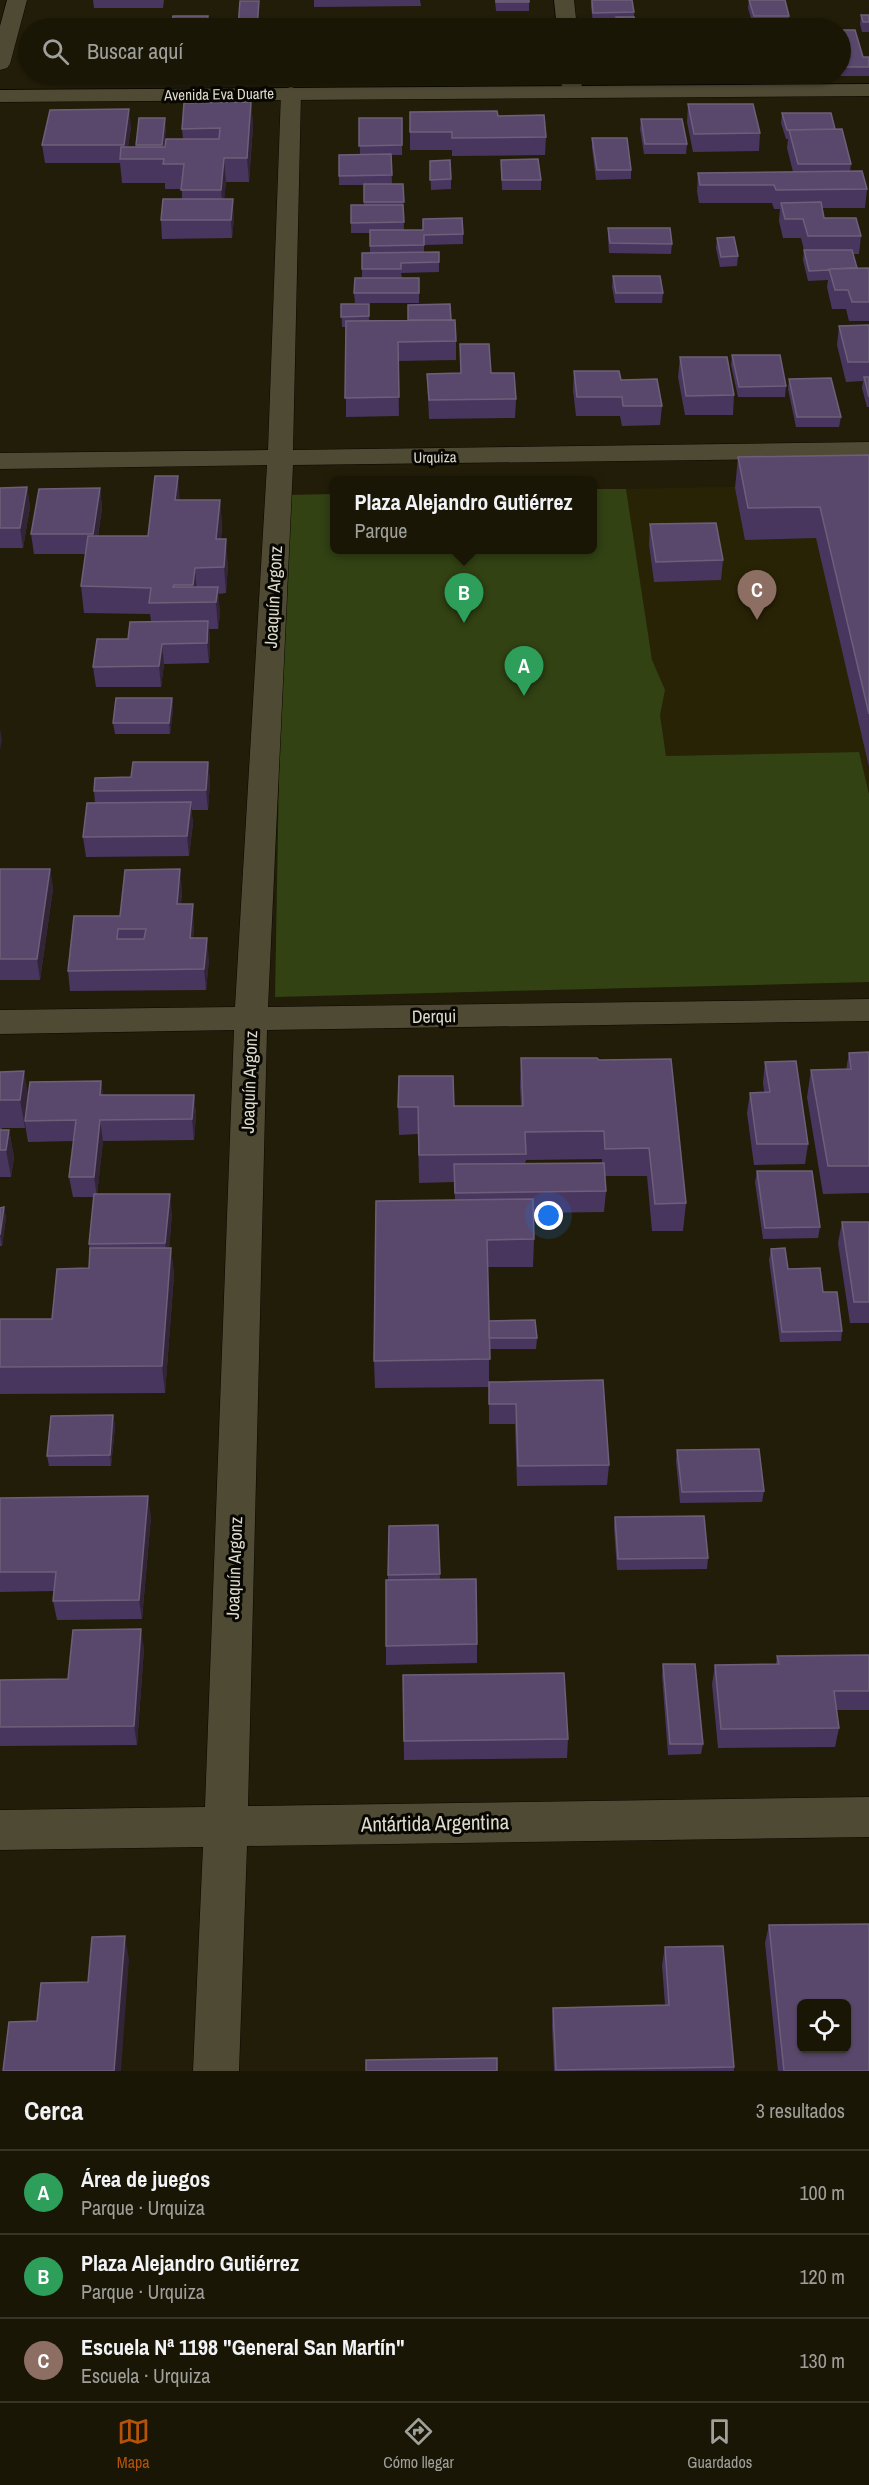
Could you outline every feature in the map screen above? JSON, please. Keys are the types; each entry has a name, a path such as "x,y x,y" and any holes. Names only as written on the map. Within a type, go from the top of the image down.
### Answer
{"street":[{"path":"0,63 17,0"},
{"path":"564,0 566,18"},
{"name":"Avenida Eva Duarte","path":"0,96 291,93 520,84"},
{"name":"Avenida Eva Duarte","path":"630,84 868,92"},
{"name":"Joaquín Argonz","path":"216,2071 226,1827 251,1018 280,459 291,93"},
{"name":"Urquiza","path":"0,461 869,450"},
{"name":"Derqui","path":"0,1022 869,1010"},
{"name":"Antártida Argentina","path":"0,1830 869,1817"}],"shaded area":[{"path":"869,484 869,794 858,752 666,756 626,489"}],"green space":[{"path":"597,489 626,489 652,660 665,690 660,715 666,756 859,752 869,794 869,982 275,997 284,495 330,494 330,554 597,554"}],"building":[{"path":"496,0 529,0 529,2 496,2"},
{"path":"592,0 632,0 634,12 593,13"},
{"path":"749,0 785,0 789,16 754,16"},
{"path":"240,1 259,1 258,18 239,18"},
{"path":"861,15 869,15 869,22 863,22"},
{"path":"173,16 208,16 208,18 173,18"},
{"path":"851,30 855,30 863,57 869,57 869,67 851,67"},
{"path":"251,102 247,158 224,158 221,190 181,190 184,164 163,164 164,159 120,159 121,147 165,147 166,139 219,139 220,128 182,129 184,103"},
{"path":"688,104 753,104 760,133 694,134"},
{"path":"129,109 124,145 42,145 50,110"},
{"path":"497,111 498,116 544,115 546,137 452,138 452,132 410,132 410,112"},
{"path":"782,113 831,113 835,129 787,130"},
{"path":"139,118 165,118 162,145 136,145"},
{"path":"359,118 402,118 402,145 359,146"},
{"path":"641,119 682,119 687,144 645,144"},
{"path":"842,129 851,164 798,164 789,130"},
{"path":"592,138 627,138 631,170 597,170"},
{"path":"391,154 392,175 339,176 339,155"},
{"path":"538,159 541,180 502,180 501,160"},
{"path":"450,160 451,179 430,180 430,161"},
{"path":"862,171 867,189 776,190 774,185 700,185 698,173"},
{"path":"364,184 403,184 404,202 364,202"},
{"path":"163,199 233,199 231,220 161,220"},
{"path":"821,202 824,218 856,218 861,236 808,236 803,219 785,219 781,203"},
{"path":"351,205 403,205 404,222 351,223"},
{"path":"462,218 463,234 424,235 424,245 370,246 370,230 423,230 423,219"},
{"path":"608,228 670,228 672,244 610,243"},
{"path":"734,237 738,256 721,257 717,238"},
{"path":"804,250 852,250 857,268 809,271"},
{"path":"439,252 439,262 401,263 401,269 362,269 362,253"},
{"path":"869,268 869,302 852,302 848,290 835,290 829,269"},
{"path":"613,276 660,276 663,293 616,293"},
{"path":"355,278 419,278 419,293 354,293"},
{"path":"341,304 369,304 369,316 341,317"},
{"path":"450,304 451,320 408,320 408,305"},
{"path":"455,320 456,341 398,342 399,397 345,398 346,321"},
{"path":"869,325 869,362 848,362 839,326"},
{"path":"460,344 489,344 491,373 514,373 516,399 429,400 427,374 461,373"},
{"path":"732,355 780,355 786,386 739,387"},
{"path":"680,357 727,357 734,395 686,396"},
{"path":"574,371 619,371 621,380 657,379 662,406 623,406 622,397 577,397"},
{"path":"864,377 869,377 869,397"},
{"path":"831,378 841,417 797,417 789,379"},
{"path":"869,455 869,714 820,507 748,508 738,457"},
{"path":"155,476 178,476 175,500 220,500 216,539 226,539 224,567 195,568 193,585 174,585 173,587 218,587 216,602 149,603 151,588 81,586 88,536 148,536"},
{"path":"27,487 20,528 0,528 0,488"},
{"path":"100,488 93,534 31,534 39,489"},
{"path":"716,523 723,560 656,562 650,524"},
{"path":"208,621 207,643 162,644 159,666 93,667 97,639 128,639 130,622"},
{"path":"116,698 172,698 169,723 113,723"},
{"path":"133,762 208,762 206,790 94,791 95,778 131,777"},
{"path":"191,802 187,836 83,837 87,803"},
{"path":"0,869 50,869 37,959 0,959"},
{"path":"180,869 177,904 193,904 190,938 207,938 204,969 68,971 74,916 120,916 125,870","holes":["118,929 146,929 144,939 117,939"]},
{"path":"869,1052 869,1166 828,1166 811,1070 851,1069 849,1053"},
{"path":"521,1058 671,1059 686,1203 655,1204 649,1148 605,1149 604,1131 525,1132 526,1154 419,1155 418,1107 398,1107 399,1076 453,1076 454,1106 523,1106"},
{"path":"796,1061 808,1144 757,1144 750,1093 770,1092 765,1062"},
{"path":"24,1071 20,1100 0,1100 0,1072"},
{"path":"101,1081 100,1095 194,1095 192,1119 100,1120 94,1177 69,1177 76,1120 25,1121 30,1082"},
{"path":"0,1130 9,1130 6,1150 0,1150"},
{"path":"604,1163 606,1191 455,1193 454,1164"},
{"path":"757,1171 812,1171 820,1227 765,1228"},
{"path":"94,1194 170,1194 165,1243 89,1244"},
{"path":"533,1199 534,1239 487,1240 490,1359 374,1361 376,1201"},
{"path":"4,1207 0,1235 0,1208"},
{"path":"842,1222 869,1222 869,1302 854,1302"},
{"path":"90,1248 171,1248 162,1366 0,1367 0,1319 52,1319 57,1269 89,1268"},
{"path":"785,1248 788,1269 820,1268 823,1292 837,1292 842,1331 782,1332 771,1249"},
{"path":"535,1320 537,1338 489,1338 489,1321"},
{"path":"603,1380 609,1465 518,1466 516,1404 489,1404 489,1382"},
{"path":"113,1415 110,1455 47,1456 51,1416"},
{"path":"759,1449 764,1491 682,1492 677,1450"},
{"path":"148,1496 139,1600 53,1601 56,1572 0,1572 0,1498"},
{"path":"704,1516 708,1558 618,1559 615,1517"},
{"path":"438,1525 440,1574 388,1575 389,1526"},
{"path":"476,1579 477,1644 386,1646 386,1580"},
{"path":"141,1629 134,1726 0,1727 0,1680 68,1679 73,1630"},
{"path":"869,1655 869,1691 834,1691 839,1728 721,1729 715,1665 779,1664 777,1656"},
{"path":"663,1664 695,1664 703,1744 670,1744"},
{"path":"564,1673 568,1739 404,1741 403,1675"},
{"path":"869,1924 869,2071 784,2071 769,1925"},
{"path":"125,1936 114,2071 3,2071 9,2022 37,2021 41,1983 88,1982 92,1937"},
{"path":"723,1946 734,2067 556,2070 553,2008 669,2005 665,1947"},
{"path":"497,2058 497,2071 366,2071 366,2060"}],"place":[{"name":"Escuela Nª 1198 \"General San Martín\"","path":"757,620"},
{"name":"Plaza Alejandro Gutiérrez","path":"464,623"},
{"name":"Área de juegos","path":"524,696"}]}
